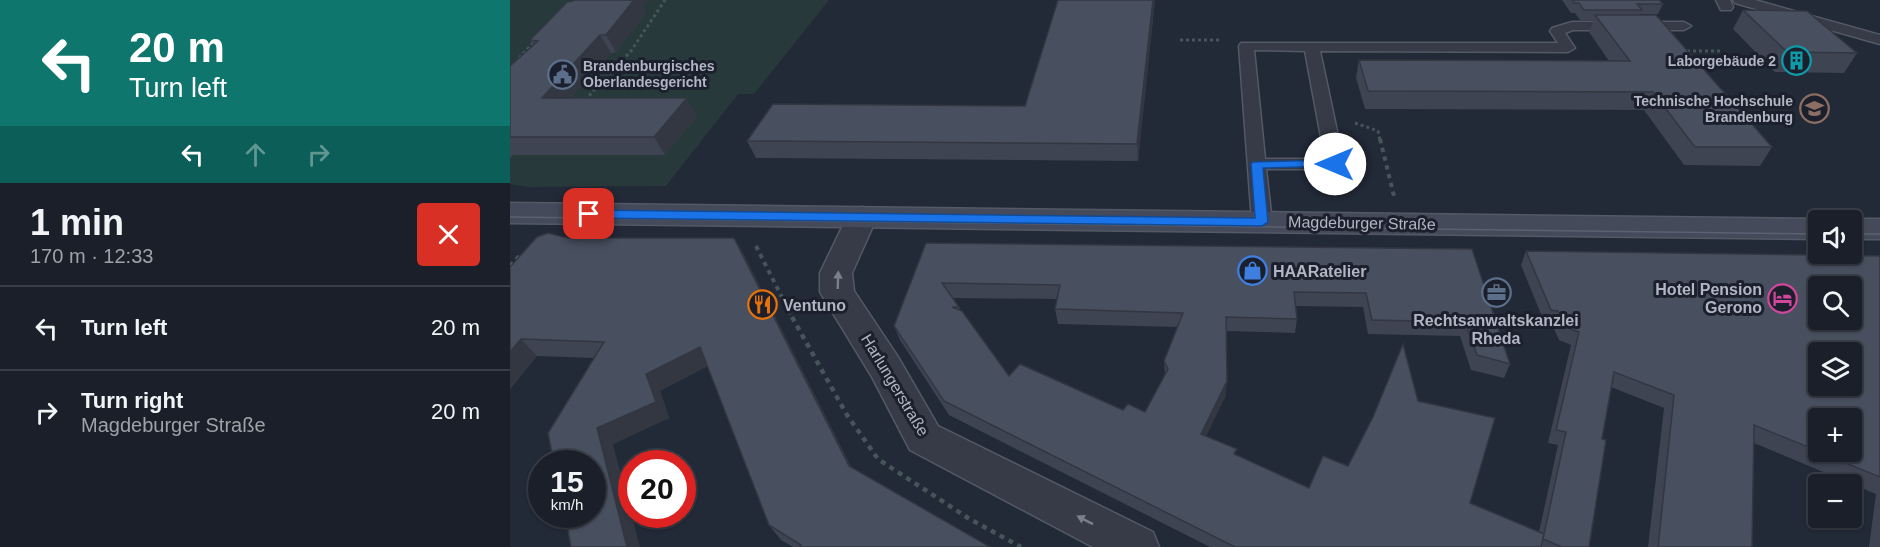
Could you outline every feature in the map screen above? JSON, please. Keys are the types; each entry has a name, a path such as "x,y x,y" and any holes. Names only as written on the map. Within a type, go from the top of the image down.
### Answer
{"street":[{"name":"Magdeburger Straße","path":"510,213 1808,228"},
{"name":"Harlungerstraße","path":"862,217 836,273 837,292 885,367 924,438 1137,547"},
{"path":"1862,229 1880,229"}],"lane":[{"path":"1740,0 1880,40"},
{"path":"1262,222 1246,46 1568,48 1557,31 1572,26 1684,26"},
{"path":"1257,164 1335,164 1311,46"}],"path":[{"path":"578,108 631,51 664,0"},
{"path":"518,59 541,34"},
{"path":"1180,40 1224,40"},
{"path":"1325,112 1378,131 1395,203"},
{"path":"510,266 524,252"}],"shaded area":[{"path":"510,0 829,0 754,94 738,94 666,186 528,187 510,184"}],"building":[{"path":"634,0 606,35 600,35 542,98 687,98 654,137 510,137 510,66 538,41 530,40 567,2"},
{"path":"1058,0 1153,0 1137,144 747,141 773,104 1025,106"},
{"path":"1572,0 1659,0 1663,4 1637,4 1642,10 1584,10 1579,3 1574,3"},
{"path":"1743,10 1807,11 1857,53 1787,52"},
{"path":"1595,15 1656,15 1772,147 1695,147 1653,92 1368,91 1359,60 1630,61"},
{"path":"548,233 568,238 734,238 849,466 990,547 800,547 801,545 769,525 700,347 646,374 656,402 597,428 603,450 551,450 548,433 604,342 521,339 510,352 510,267 537,237"},
{"path":"926,243 1472,249 1510,364 1477,355 1465,322 1372,320 1366,293 1294,292 1297,319 1226,317 1227,381 1201,434 1237,449 1234,454 1309,488 1323,456 1348,466 1373,417 1403,344 1418,401 1495,418 1470,503 1544,534 1541,547 1235,547 944,401 894,326","holes":["942,283 1060,285 1055,309 1183,313 1164,361 1168,369 1145,412 1128,404 1123,410 1020,364 1009,376 962,311 952,307 959,307"]},
{"path":"1526,251 1808,255 1808,264 1862,264 1862,256 1880,256 1880,477 1843,462 1862,462 1862,408 1808,408 1808,447 1754,425 1752,547 1658,547 1674,395 1614,372 1602,439 1606,440 1589,547 1562,547 1543,539 1566,432 1556,430 1579,332 1566,327 1558,311 1551,310"},
{"path":"606,464 618,511 618,528 622,528 627,547 571,547 568,528 606,528"}],"tram line":[{"path":"510,217 1808,234"},
{"path":"1862,234 1880,234"}],"place":[{"name":"Laborgebäude 2","path":"1797,61"},
{"name":"Brandenburgisches Oberlandesgericht","path":"562,74"},
{"name":"Technische Hochschule Brandenburg","path":"1814,109"},
{"name":"HAARatelier","path":"1252,271"},
{"name":"Rechtsanwaltskanzlei Rheda","path":"1496,292"},
{"name":"Hotel Pension Gerono","path":"1783,298"},
{"name":"Ventuno","path":"762,305"}],"route":[{"path":"589,214 1262,222 1257,164 1335,164"}]}
